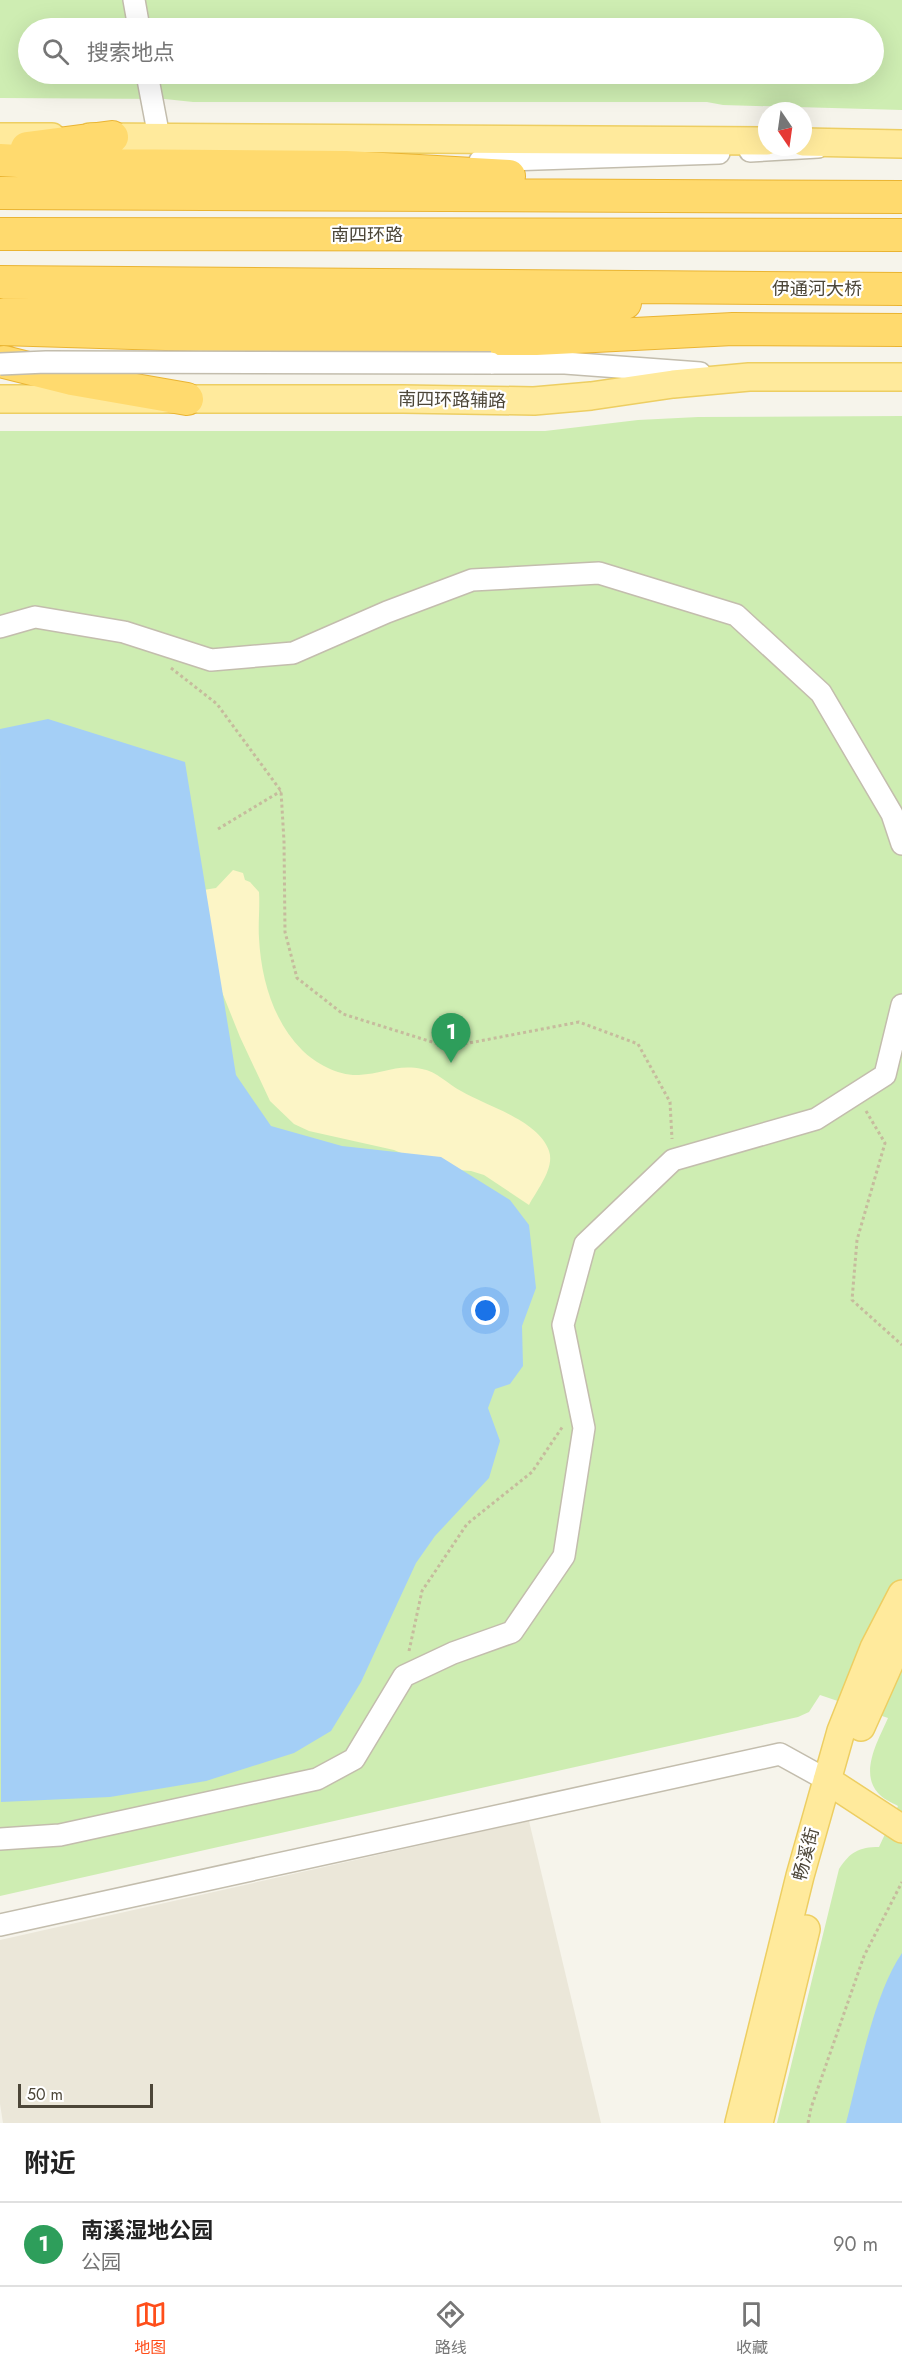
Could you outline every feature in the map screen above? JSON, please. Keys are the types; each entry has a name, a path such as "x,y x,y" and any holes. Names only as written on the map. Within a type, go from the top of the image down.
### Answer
{"highway":[{"path":"0,152 112,136"},
{"path":"0,160 85,165 483,168 641,179 727,195"},
{"path":"0,193 902,196"},
{"name":"南四环路","path":"0,234 902,235"},
{"path":"0,282 733,288"},
{"path":"0,315 57,309 190,307 561,310 733,288"},
{"name":"伊通河大桥","path":"733,288 902,289"},
{"path":"500,308 624,334"},
{"path":"0,329 296,338 536,339 733,329 902,330"},
{"path":"0,363 72,379 188,399"}],"main road":[{"path":"0,136 758,141"},
{"path":"812,142 902,144"},
{"name":"南四环路辅路","path":"0,399 534,401 749,377 902,377"},
{"name":"畅溪街","path":"759,2123 824,1851 845,1721 874,1648 902,1594"},
{"name":"畅溪街","path":"739,2123 800,1876 834,1785 902,1635"},
{"path":"834,1785 902,1828"}],"street":[{"path":"134,0 137,18"},
{"path":"149,84 159,137"},
{"path":"483,168 851,144"},
{"path":"0,363 565,363 749,377"},
{"path":"0,627 34,617 124,632 211,660 293,653 387,612 472,580 600,573 736,615 820,693 891,814 902,844"},
{"path":"0,1839 60,1835 317,1779 354,1758 404,1676 453,1653 512,1632 564,1556 584,1428 563,1325 585,1244 673,1160 816,1119 885,1075 902,1005"},
{"path":"0,1925 780,1754 834,1785"}],"path":[{"path":"170,668 217,704 281,791 285,932 297,978 343,1014 448,1047 579,1022 638,1044 670,1102 673,1160"},
{"path":"218,829 281,791"},
{"path":"855,1094 885,1143 857,1240 852,1300 902,1345"},
{"path":"404,1676 422,1592 467,1524 532,1472 579,1402"},
{"path":"808,2123 811,2108 864,1956 902,1882"}],"shaded area":[{"path":"529,1821 601,2123 3,2123 0,2104 0,1940"}],"green space":[{"path":"0,0 902,0 902,110 812,107 812,102 758,102 758,106 707,102 193,102 165,99 0,98"},
{"path":"902,416 902,2123 777,2123 839,1869 847,1858 856,1852 879,1847 898,1806 878,1793 870,1775 876,1745 888,1718 820,1695 809,1712 798,1717 0,1896 0,431 545,431 638,420 698,417"}],"sand":[{"path":"233,870 243,873 245,880 259,892 259,938 262,968 270,998 292,1039 314,1060 328,1068 351,1075 397,1068 427,1070 472,1097 523,1122 543,1140 550,1158 544,1179 529,1205 484,1175 427,1164 394,1150 309,1131 294,1124 270,1101 240,1037 214,972 197,891 216,888"}],"water":[{"path":"48,719 185,762 236,1075 271,1126 342,1146 441,1157 510,1200 529,1225 536,1288 522,1326 523,1366 510,1384 495,1389 488,1408 500,1441 489,1478 435,1536 416,1563 361,1682 331,1731 294,1753 206,1781 110,1797 1,1802 0,729"},
{"path":"902,1953 902,2123 846,2123 875,2011 892,1970"}],"place":[{"name":"南溪湿地公园","path":"451,1063"}]}
